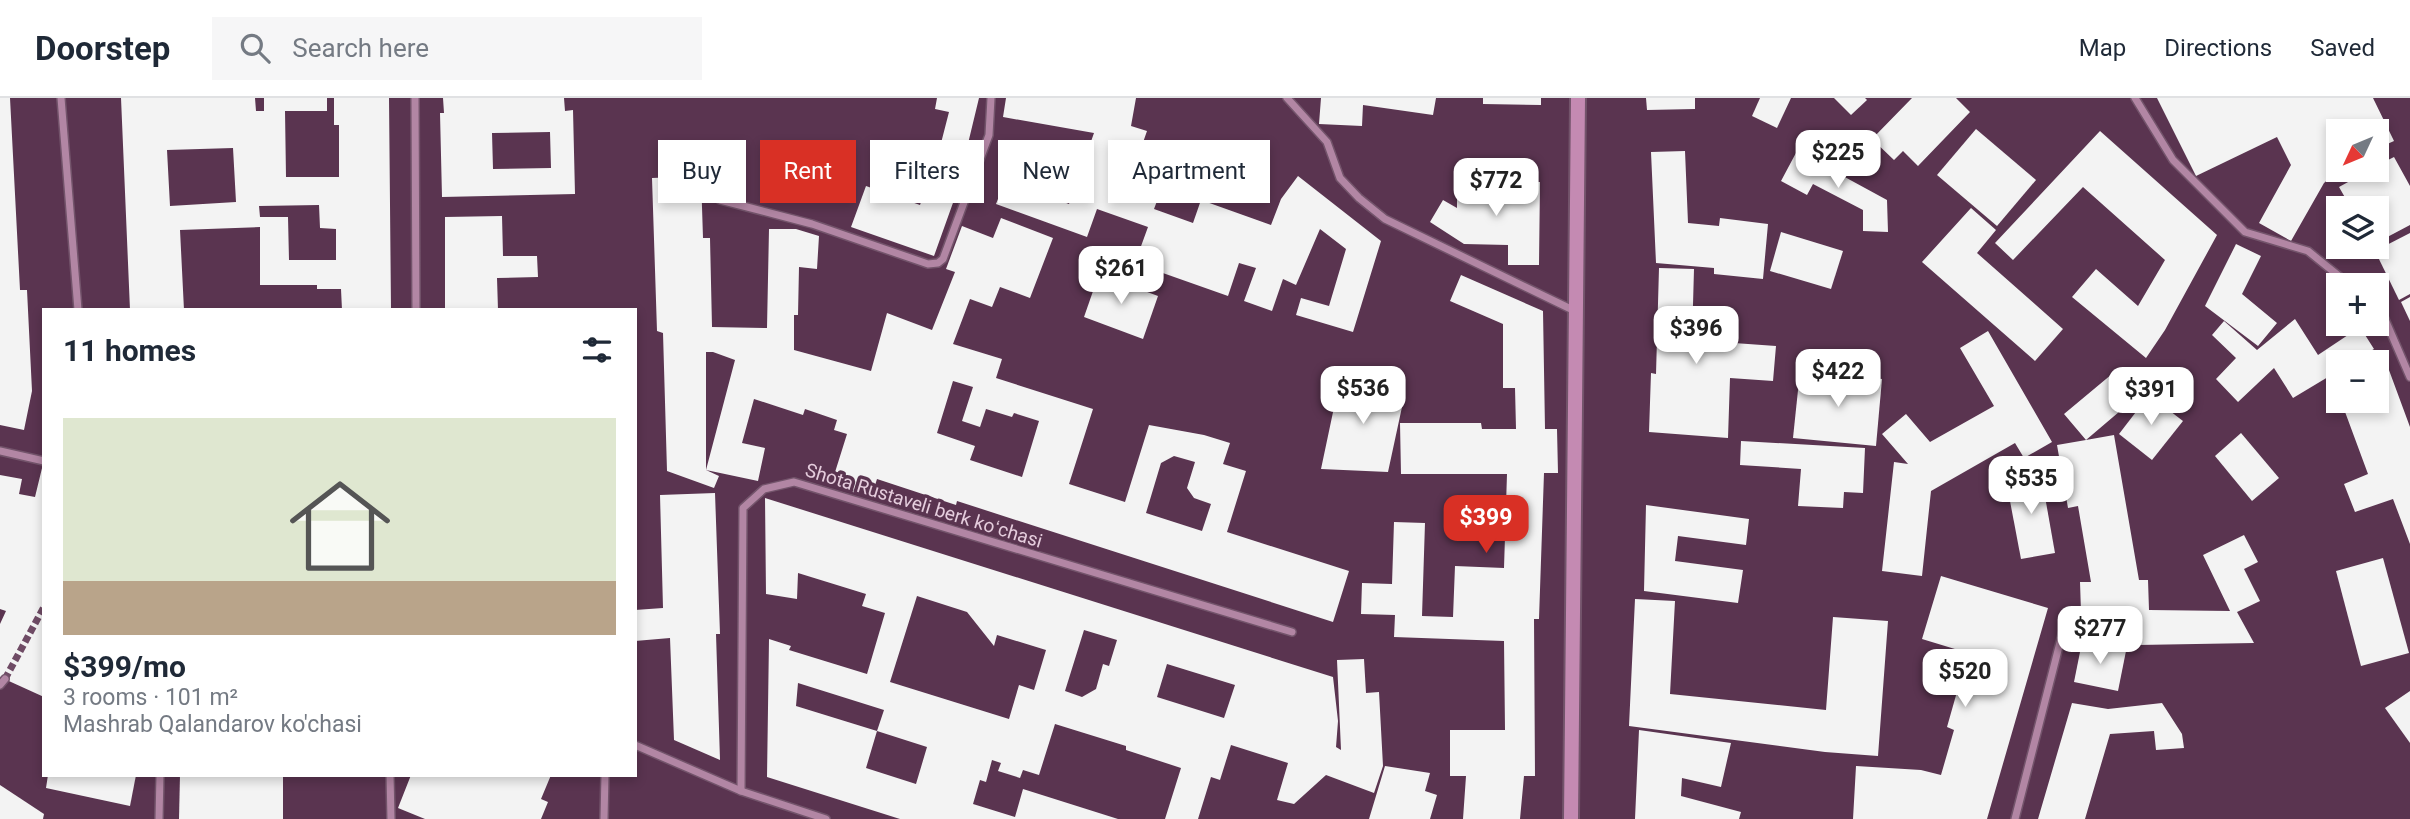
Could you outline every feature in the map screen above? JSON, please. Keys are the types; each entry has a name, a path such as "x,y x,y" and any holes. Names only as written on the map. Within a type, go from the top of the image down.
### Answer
{"main road":[{"path":"1571,819 1578,98"}],"street":[{"path":"61,98 78,308"},
{"path":"415,98 416,308"},
{"path":"731,203 812,225 928,264 937,264 943,259 989,135 991,98"},
{"path":"1287,98 1327,142 1340,178 1385,219 1575,311"},
{"path":"2135,98 2173,160 2245,232 2308,251 2335,273"},
{"path":"2389,328 2410,377"},
{"path":"0,451 42,461"},
{"name":"Shota Rustaveli berk koʻchasi","path":"741,791 743,508 764,489 794,482 1292,632"},
{"path":"2015,819 2068,611"},
{"path":"637,746 741,791 826,819"},
{"path":"159,819 160,777"},
{"path":"390,777 391,819"},
{"path":"604,819 605,777"}],"building":[{"path":"0,98 10,98 20,290 27,290 32,391 24,430 0,425"},
{"path":"121,98 255,98 256,111 264,111 264,98 327,98 327,111 285,111 286,177 339,177 339,125 334,125 334,98 389,98 391,308 342,308 341,289 317,289 317,285 260,285 260,227 180,230 184,308 130,308","holes":["233,148 236,202 170,206 167,150","319,205 320,228 336,229 336,260 289,260 288,217 260,217 259,206"]},
{"path":"443,98 564,98 565,111 573,110 575,194 442,197 440,113 444,113","holes":["550,132 551,168 493,169 492,133"]},
{"path":"937,98 979,98 969,140 942,140 949,112 935,109"},
{"path":"1006,98 1136,98 1131,126 1147,131 1144,140 1108,140 1108,203 1156,203 1154,209 1193,223 1200,203 1209,203 1271,225 1281,199 1298,176 1381,241 1353,332 1296,315 1301,298 1329,306 1346,249 1320,229 1296,285 1283,279 1272,311 1244,301 1256,268 1239,263 1228,296 1160,272 1161,269 1136,260 1148,227 1097,209 1087,237 996,204 998,199 998,203 1094,203 1094,140 1092,140 1094,133 1003,117"},
{"path":"1321,98 1436,98 1433,115 1363,105 1362,126 1319,124"},
{"path":"1483,98 1541,98 1541,105 1483,104"},
{"path":"1646,98 1695,98 1695,109 1647,110"},
{"path":"1760,98 1791,98 1777,128 1752,116"},
{"path":"1834,98 1865,98 1867,100 1851,115"},
{"path":"1912,98 1956,98 1970,112 1918,166 1903,151 1894,160 1872,139"},
{"path":"2157,98 2373,98 2383,119 2326,119 2326,181 2291,241 2259,223 2291,165 2277,137 2196,176"},
{"path":"1976,129 2036,180 1997,226 1937,175"},
{"path":"2100,131 2217,235 2165,330 2146,358 2072,297 2096,269 2138,306 2165,260 2083,187 2013,260 1995,243"},
{"path":"2389,131 2394,141 2389,143"},
{"path":"1685,151 1688,223 1719,226 1720,218 1768,224 1763,279 1714,274 1714,268 1656,263 1651,152"},
{"path":"1797,151 1887,200 1888,232 1863,231 1863,210 1813,184 1807,195 1781,181"},
{"path":"2394,157 2410,186 2410,225 2389,236 2389,196 2344,196 2339,187 2348,182 2389,182 2389,160"},
{"path":"652,178 658,178 658,203 702,203 703,238 710,238 712,327 767,328 769,229 796,229 819,236 817,269 799,267 798,315 794,315 794,350 871,371 887,313 932,330 955,272 946,269 962,226 993,238 1001,218 1053,238 1030,298 1000,287 992,307 970,299 953,344 1002,359 996,378 1093,409 1069,484 1125,502 1149,425 1204,435 1230,443 1223,464 1246,471 1227,532 1349,571 1333,622 957,501 956,505 877,479 871,498 831,485 847,434 834,430 837,420 805,409 803,415 754,399 742,443 765,448 758,481 706,470 719,476 714,488 667,471 663,333 657,331","holes":["706,352 735,360 706,470","953,381 973,387 962,421 980,427 986,409 1012,417 1014,413 1039,421 1022,477 970,460 975,446 937,433","1174,456 1195,462 1187,488 1194,498 1211,504 1202,531 1146,513 1161,463"]},
{"path":"1457,181 1540,182 1539,265 1508,265 1508,245 1464,244 1430,222 1443,200 1457,208"},
{"path":"866,186 870,187 870,203 953,203 934,256 851,227"},
{"path":"1971,208 1996,230 1977,253 2063,329 2035,361 1922,262"},
{"path":"502,216 503,256 537,256 538,277 497,278 498,308 445,308 445,217"},
{"path":"1781,232 1843,251 1831,289 1770,271"},
{"path":"2410,233 2410,294 2399,300 2389,280 2389,273 2386,273 2379,259 2389,259 2389,244"},
{"path":"2236,244 2261,256 2242,294 2277,323 2258,346 2205,306"},
{"path":"1659,268 1694,269 1692,340 1776,346 1773,381 1730,378 1728,438 1649,432 1651,373 1656,374"},
{"path":"1099,274 1158,296 1143,339 1084,317"},
{"path":"1461,275 1543,311 1545,429 1557,429 1558,473 1544,473 1539,619 1534,619 1535,776 1524,776 1520,819 1463,819 1466,776 1450,776 1450,730 1505,730 1504,641 1394,637 1395,615 1361,614 1362,583 1392,584 1394,522 1425,523 1422,616 1453,617 1455,566 1504,568 1507,474 1401,474 1400,423 1481,423 1482,429 1516,429 1515,388 1503,388 1503,324 1450,301"},
{"path":"2410,297 2410,321 2401,302"},
{"path":"2295,319 2318,355 2346,336 2366,336 2374,349 2326,350 2326,378 2293,398 2274,368 2238,402 2216,379 2236,358 2212,335 2224,321 2257,350"},
{"path":"1988,331 2052,442 2024,458 2015,443 1931,491 1922,576 1882,571 1894,462 1908,464 1882,434 1906,414 1930,442 1994,406 1960,348"},
{"path":"2389,370 2410,427 2410,544 2393,499 2355,512 2344,484 2368,474 2345,413 2389,413"},
{"path":"1800,371 1882,379 1876,446 1793,438"},
{"path":"1363,373 1387,378 1384,389 1405,393 1388,472 1321,469 1340,379 1361,383"},
{"path":"2112,374 2133,400 2086,440 2064,414"},
{"path":"2149,395 2183,421 2152,460 2119,434"},
{"path":"2241,433 2279,478 2252,501 2215,456"},
{"path":"2114,435 2139,580 2148,580 2149,610 2230,611 2203,555 2244,535 2258,562 2244,569 2260,601 2237,612 2254,643 2138,645 2082,642 2080,582 2091,582 2078,506 2068,508 2057,445"},
{"path":"1741,441 1865,448 1863,493 1844,492 1843,508 1798,506 1801,469 1740,465"},
{"path":"42,468 42,696 0,677 0,624 6,611 0,609 0,475 22,479 19,494 35,497"},
{"path":"2041,474 2055,553 2021,559 2006,480"},
{"path":"715,493 720,634 716,634 720,760 674,740 670,638 637,641 637,610 663,608 660,495"},
{"path":"765,498 1333,677 1338,721 1336,747 1341,750 1337,660 1364,659 1366,693 1379,692 1383,766 1374,793 1326,775 1294,804 1277,800 1288,763 1231,745 1220,780 1211,777 1198,819 1165,819 1181,768 1126,750 1126,746 1055,724 1039,775 1023,770 1020,778 998,771 1001,763 992,760 986,782 980,780 973,804 1015,817 1023,789 1118,819 900,819 767,777 769,639 791,646 789,650 867,674 885,613 862,606 866,594 798,573 797,599 766,594","holes":["917,596 967,612 994,646 997,635 1046,650 1034,690 1019,685 1009,719 890,682","1084,630 1117,640 1109,666 1103,664 1096,689 1082,697 1065,691","1167,664 1235,685 1224,718 1157,697","798,683 884,710 877,731 796,706","877,731 927,747 916,784 866,768"]},
{"path":"1646,505 1749,519 1746,545 1678,536 1675,561 1743,570 1738,603 1644,591"},
{"path":"2383,558 2409,653 2361,666 2336,571"},
{"path":"1941,576 2048,608 1987,819 1853,819 1856,766 1921,770 1941,775 1954,730 1947,727 1968,653 1922,639"},
{"path":"1635,599 1675,601 1670,694 1826,710 1833,617 1888,621 1878,756 1825,752 1629,726"},
{"path":"2082,642 2126,651 2118,691 2074,682"},
{"path":"2410,691 2410,743 2385,708"},
{"path":"2072,703 2108,709 2162,703 2182,734 2184,748 2156,750 2154,731 2110,734 2085,819 2038,819"},
{"path":"1639,730 1731,743 1721,787 1682,778 1681,796 1741,812 1739,819 1635,819"},
{"path":"1385,766 1430,773 1425,791 1437,795 1430,819 1369,819"},
{"path":"48,777 136,777 130,806 46,788"},
{"path":"180,777 283,777 283,819 179,819"},
{"path":"410,777 550,777 541,799 548,802 541,819 425,819 398,808"},
{"path":"0,785 44,814 43,819 0,819"}],"tunnel":[{"path":"5,679 42,611"}]}
